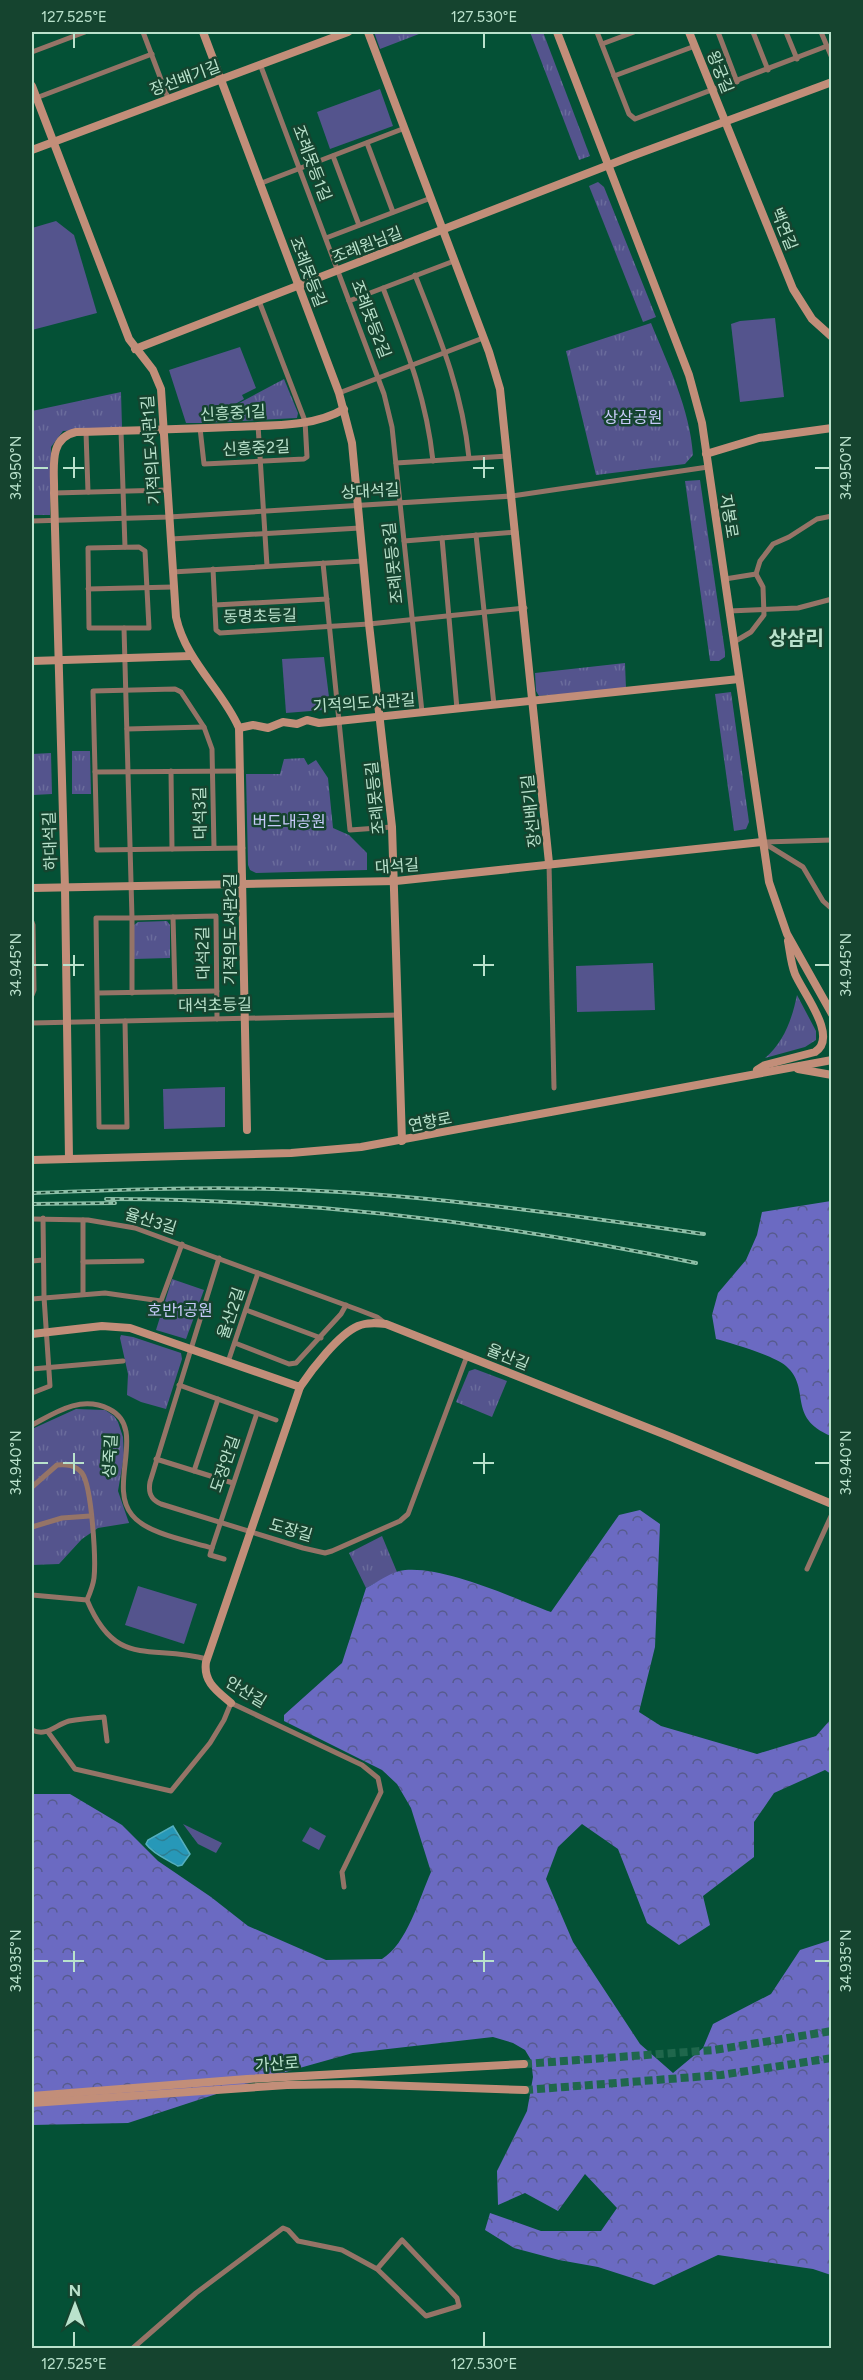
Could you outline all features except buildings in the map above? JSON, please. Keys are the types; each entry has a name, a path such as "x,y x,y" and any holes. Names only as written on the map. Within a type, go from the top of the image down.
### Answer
{"street":[{"path":"32,52 85,32"},
{"path":"143,32 168,98"},
{"name":"조례못등길","path":"203,32 339,393 352,443 396,881 402,1141"},
{"name":"장선배기길","path":"32,150 348,32"},
{"name":"장선배기길","path":"368,32 500,389 525,608 549,863 554,1088"},
{"name":"지봉로","path":"557,32 684,360 702,423 762,842 774,899 787,934 831,1014"},
{"path":"597,32 629,114 635,119 827,46"},
{"path":"602,44 634,32"},
{"name":"왕궁길","path":"689,32 725,122"},
{"path":"718,32 737,82"},
{"path":"753,32 768,70"},
{"path":"786,32 796,58"},
{"path":"821,32 831,58"},
{"path":"614,76 695,46"},
{"path":"36,98 152,54"},
{"name":"조례못등1길","path":"260,64 338,271"},
{"path":"609,165 831,82"},
{"name":"기적의도서관1길","path":"32,86 129,339 153,370 159,382 177,623 191,656"},
{"name":"백연길","path":"725,122 798,298 812,319 831,337"},
{"path":"259,184 405,128"},
{"path":"367,143 393,212"},
{"path":"333,156 359,225"},
{"name":"조례원님길","path":"135,349 609,165"},
{"path":"326,238 431,198"},
{"path":"350,301 454,261"},
{"name":"조례못등2길","path":"338,271 379,378 392,427 400,503"},
{"path":"415,275 446,352 462,405 469,458"},
{"name":"조례못등2길","path":"383,288 424,403 433,460"},
{"path":"260,301 305,421"},
{"name":"조례못등2길","path":"339,393 483,338"},
{"name":"신흥중1길","path":"55,521 56,448 64,436 86,432 164,430 305,421 335,414 344,409"},
{"name":"신흥중2길","path":"200,428 204,464 261,462 306,458 305,421"},
{"path":"258,425 267,566"},
{"path":"706,454 759,438 831,428"},
{"path":"122,431 125,546"},
{"path":"86,432 88,492"},
{"path":"396,463 508,456"},
{"name":"상대석길","path":"32,521 170,517 264,509 512,496 708,467"},
{"path":"54,493 167,490"},
{"name":"조례못등3길","path":"400,503 422,712"},
{"path":"734,642 751,632 766,610 763,587 756,574 760,561 773,544 789,537 817,519 831,516"},
{"name":"하대석길","path":"55,521 65,888 69,1159"},
{"path":"171,539 360,528"},
{"path":"404,541 516,532"},
{"path":"476,535 494,705"},
{"path":"442,538 457,709"},
{"path":"125,546 139,547 146,551 148,587 149,628 89,628 88,548 125,546"},
{"path":"172,572 363,561"},
{"path":"323,563 350,831 392,827"},
{"name":"동명초등길","path":"213,569 216,630 220,633 369,624"},
{"path":"725,579 756,574"},
{"path":"88,589 173,586"},
{"name":"동명초등길","path":"215,605 327,599"},
{"path":"729,611 798,608 831,599"},
{"name":"조례못등3길","path":"369,624 525,608"},
{"path":"124,628 132,993"},
{"path":"32,661 191,656 239,728"},
{"name":"기적의도서관길","path":"239,728 253,725 270,727 283,722 297,724 307,720 320,723 739,680"},
{"name":"대석3길","path":"179,690 204,727 212,749 214,848 97,850 93,691 179,690"},
{"path":"127,729 204,727"},
{"name":"기적의도서관2길","path":"239,728 247,1130"},
{"name":"대석3길","path":"171,771 172,849"},
{"path":"213,771 241,771"},
{"name":"대석3길","path":"95,772 213,771"},
{"path":"762,842 831,840"},
{"path":"762,842 803,867 823,901 831,909"},
{"name":"대석길","path":"32,888 396,881 762,842"},
{"path":"214,848 243,848"},
{"path":"823,901 831,901"},
{"name":"대석2길","path":"98,993 217,991 216,916 96,918 99,1128 127,1127 125,1021"},
{"name":"대석2길","path":"173,917 175,992"},
{"path":"32,922 34,990 32,995"},
{"path":"749,1074 765,1065 811,1054 818,1050 824,1041 823,1027 794,972 787,934"},
{"path":"217,991 218,1019"},
{"path":"820,994 831,1002"},
{"name":"대석초등길","path":"32,1023 399,1015"},
{"name":"연향로","path":"32,1160 324,1152 402,1141 749,1074 830,1061"},
{"path":"791,1067 831,1075"},
{"path":"32,1393 50,1386 44,1297 43,1218"},
{"name":"율산3길","path":"32,1219 83,1220 135,1228 346,1305 377,1317 386,1324"},
{"path":"83,1220 84,1293"},
{"path":"32,1299 84,1293 120,1293 161,1301 182,1244"},
{"path":"190,1348 219,1258"},
{"path":"32,1261 44,1260"},
{"path":"83,1262 142,1261"},
{"name":"율산2길","path":"228,1362 258,1273"},
{"path":"235,1343 289,1364 300,1360 321,1338 346,1305"},
{"path":"246,1310 321,1338"},
{"name":"율산길","path":"300,1387 313,1369 351,1329 370,1323 386,1324 831,1504"},
{"path":"32,1334 119,1326 148,1332 300,1387 207,1659 134,1650 125,1647 102,1631 87,1600 93,1584 95,1563 86,1479 70,1465 57,1465 32,1487"},
{"name":"도장길","path":"190,1348 149,1485 152,1498 161,1504 219,1523 325,1553 404,1519 408,1514 467,1356"},
{"path":"32,1368 123,1361"},
{"path":"179,1385 276,1420"},
{"path":"194,1471 218,1399"},
{"name":"성죽길","path":"32,1425 74,1404 99,1405 113,1411 121,1420 126,1431 127,1456 122,1490 124,1502 133,1516 150,1529 212,1548"},
{"name":"도장안길","path":"219,1523 257,1413"},
{"path":"156,1459 233,1483"},
{"path":"807,1569 831,1514"},
{"path":"32,1527 62,1518 90,1516"},
{"path":"219,1523 210,1555 224,1559"},
{"path":"32,1595 87,1600"},
{"name":"안산길","path":"207,1659 205,1667 208,1680 231,1703 362,1765 378,1778 381,1792 342,1872 344,1887"},
{"path":"48,1732 75,1769 171,1791 210,1743 231,1703"},
{"path":"32,1730 39,1733 48,1732 67,1722 104,1717 107,1741"},
{"name":"가산로","path":"32,2096 257,2079 524,2064"},
{"name":"가산로","path":"32,2103 286,2085 352,2084 525,2090"},
{"path":"134,2349 196,2293 283,2228 298,2241 342,2250 377,2269 426,2316 459,2306 457,2298 402,2240 377,2269"}],"green space":[{"path":"374,32 418,32 419,34 380,49"},
{"path":"530,32 543,32 590,156 579,160"},
{"path":"380,89 393,126 330,149 317,112"},
{"path":"598,182 604,187 656,317 643,322 589,186"},
{"path":"56,221 74,235 97,313 32,330 32,228"},
{"path":"775,318 784,397 740,402 731,324"},
{"name":"상삼공원","path":"651,323 683,404 693,455 685,464 596,475 566,351"},
{"path":"240,347 256,388 242,395 244,399 202,423 186,423 169,370"},
{"path":"284,379 298,413 297,418 202,423"},
{"path":"121,392 122,427 63,431 51,447 50,515 32,515 32,411"},
{"path":"700,480 725,652 725,657 719,661 710,661 685,481"},
{"path":"324,657 329,697 323,710 286,713 282,659"},
{"path":"625,663 626,689 539,696 536,691 535,673"},
{"path":"731,692 749,822 746,829 734,831 715,694"},
{"path":"72,751 90,751 91,794 72,794"},
{"path":"51,753 52,794 33,795 32,754"},
{"name":"버드내공원","path":"304,758 308,765 316,760 328,778 333,828 349,835 367,853 367,870 256,873 250,870 246,774 280,774 284,759"},
{"path":"167,921 170,925 170,958 134,959 134,925 138,922"},
{"path":"653,963 655,1010 577,1012 576,966"},
{"path":"797,995 816,1031 816,1040 805,1047 765,1058 772,1052 786,1030"},
{"path":"225,1087 225,1127 164,1129 163,1089"},
{"path":"832,1201 831,1436 809,1420 804,1412 798,1384 786,1366 763,1354 716,1339 712,1315 718,1293 746,1260 757,1235 762,1212"},
{"name":"호반1공원","path":"172,1279 204,1290 186,1339 156,1330"},
{"path":"121,1335 181,1353 182,1359 166,1409 141,1402 127,1395 128,1374"},
{"path":"475,1369 507,1381 492,1417 456,1402 469,1371"},
{"path":"76,1409 105,1410 118,1422 123,1437 124,1456 118,1491 129,1523 98,1528 82,1539 59,1564 32,1565 32,1429"},
{"path":"640,1510 660,1524 655,1647 639,1712 661,1726 757,1754 816,1736 831,1719 831,1774 825,1770 774,1793 754,1822 754,1857 703,1896 710,1925 679,1945 647,1923 618,1849 582,1824 558,1847 546,1879 573,1942 640,2044 673,2073 703,2048 713,2024 771,1994 800,1950 831,1940 831,2275 813,2269 718,2255 654,2285 598,2267 514,2248 485,2230 490,2213 541,2231 601,2231 617,2208 585,2174 558,2211 525,2193 498,2205 497,2171 527,2111 533,2077 531,2060 525,2050 513,2043 493,2037 353,2053 271,2076 128,2123 32,2125 32,1794 70,1794 122,1825 158,1861 211,1897 248,1926 326,1960 382,1959 399,1943 431,1872 411,1808 397,1784 382,1770 284,1721 284,1715 342,1663 366,1588 386,1576 399,1571 434,1572 475,1583 551,1612 619,1515"},
{"path":"382,1536 397,1572 366,1588 349,1553"},
{"path":"138,1586 197,1604 184,1644 125,1625"},
{"path":"183,1824 222,1843 216,1853 198,1844"},
{"path":"310,1827 326,1836 319,1850 302,1841"}],"water":[{"path":"173,1826 190,1854 182,1865 178,1866 157,1854 146,1844 148,1840"}],"tunnel":[{"path":"524,2064 714,2050 832,2031"},
{"path":"525,2090 721,2075 832,2058"}],"railway":[{"path":"32,1193 213,1188 327,1191 489,1206 704,1234"},
{"path":"106,1199 255,1203 403,1216 550,1236 696,1263"},
{"path":"32,1204 115,1203"}],"district":[{"name":"상삼리","path":"796,638"}]}
